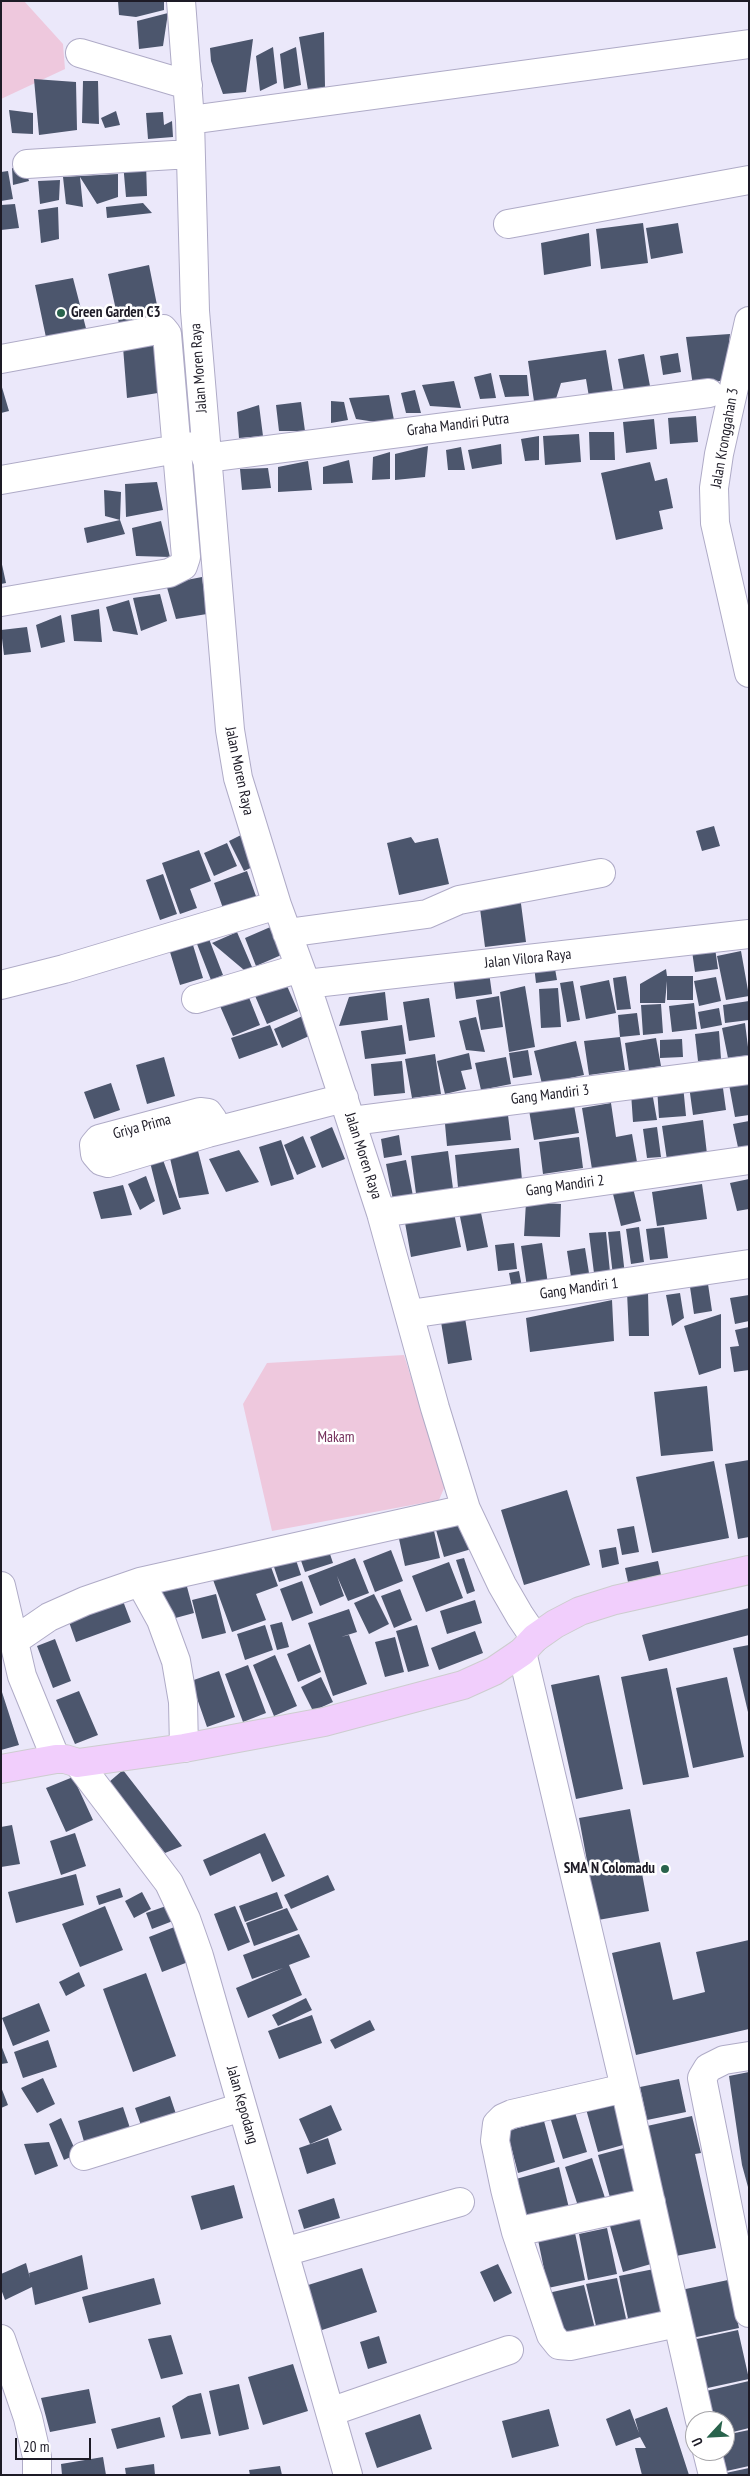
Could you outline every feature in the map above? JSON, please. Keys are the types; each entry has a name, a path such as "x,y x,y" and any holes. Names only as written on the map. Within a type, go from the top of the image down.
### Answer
{"main road":[{"path":"1,1770 135,1756 184,1748 324,1722 464,1685 494,1671 580,1611 615,1600 749,1570"}],"street":[{"name":"Jalan Moren Raya","path":"181,1 190,120 193,282 230,730 238,778 277,905 303,976 381,1213 435,1408 466,1509 502,1585 520,1616 529,1645"},
{"path":"190,120 749,44"},
{"path":"80,53 188,85"},
{"path":"28,164 190,154"},
{"path":"508,224 749,180"},
{"name":"Jalan Kronggahan 3","path":"749,321 737,421 714,488 715,523 749,673"},
{"path":"1,359 163,329 166,334 186,552 183,566 169,573 1,602"},
{"name":"Graha Mandiri Putra","path":"1,480 176,449 206,451 709,393"},
{"path":"287,933 427,914 459,900 601,873"},
{"path":"1,984 52,972 277,905"},
{"name":"Jalan Vilora Raya","path":"196,999 303,976 749,934"},
{"name":"Gang Mandiri 3","path":"348,1110 749,1070"},
{"path":"208,1133 348,1110"},
{"name":"Gang Mandiri 2","path":"381,1213 749,1160"},
{"name":"Gang Mandiri 1","path":"410,1314 749,1264"},
{"path":"20,1637 49,1618 85,1601 140,1582 466,1509"},
{"path":"140,1582 161,1620 176,1662 183,1702 184,1748"},
{"path":"1,1586 20,1637 22,1676 79,1761"},
{"path":"529,1645 624,2088 698,2411"},
{"name":"Jalan Kepodang","path":"79,1761 168,1883 199,1956 348,2475"},
{"path":"749,2056 724,2060 708,2068 702,2078 749,2313"},
{"path":"624,2088 512,2114 497,2124 496,2141 516,2232 551,2335 559,2345 570,2346 677,2323"},
{"path":"84,2156 242,2107"},
{"path":"284,2252 460,2202"},
{"path":"516,2232 651,2202"},
{"path":"1,2339 28,2418 37,2457 37,2475"},
{"path":"330,2412 509,2350"},
{"path":"710,2461 713,2475"}],"green space":[{"path":"1,1 24,1 63,44 65,69 1,99"},
{"name":"Makam","path":"404,1355 445,1486 439,1500 272,1531 243,1404 267,1363"}],"building":[{"path":"118,1 164,1 164,10 136,17 119,15"},
{"path":"168,13 163,46 139,49 137,21"},
{"path":"324,32 325,87 308,90 299,37"},
{"path":"253,39 246,92 223,94 211,61 210,48"},
{"path":"273,47 277,83 260,91 256,56"},
{"path":"296,47 301,85 284,89 280,54"},
{"path":"34,79 76,82 77,130 39,135"},
{"path":"83,81 98,81 99,124 82,123"},
{"path":"9,110 33,113 33,134 12,133"},
{"path":"116,111 120,125 105,128 101,118"},
{"path":"163,112 164,125 172,121 173,137 148,139 146,113"},
{"path":"146,162 147,196 126,197 123,163"},
{"path":"12,168 25,168 29,181 13,185"},
{"path":"8,171 13,199 1,201 1,172"},
{"path":"118,174 118,197 97,204 80,177 83,207 66,204 63,177"},
{"path":"60,180 59,200 40,204 38,181"},
{"path":"143,203 152,213 107,218 106,207"},
{"path":"15,204 19,228 1,230 1,205"},
{"path":"58,207 59,239 41,243 38,210"},
{"path":"643,223 648,263 601,269 596,229"},
{"path":"678,223 683,253 651,259 646,228"},
{"path":"589,233 591,266 544,275 541,243"},
{"path":"149,265 160,320 120,328 108,274"},
{"name":"Green Garden C3","path":"73,278 89,340 48,347 35,285"},
{"path":"730,334 725,380 693,386 686,337"},
{"path":"162,340 164,392 127,398 123,347"},
{"path":"606,350 613,393 589,397 586,379 561,383 554,405 535,408 528,361"},
{"path":"678,353 681,372 663,375 660,356"},
{"path":"644,354 650,386 624,391 618,359"},
{"path":"491,373 496,398 480,399 474,377"},
{"path":"499,375 527,375 529,396 505,397"},
{"path":"454,381 461,408 430,406 422,385"},
{"path":"1,384 9,411 1,413"},
{"path":"415,390 421,413 406,413 401,393"},
{"path":"389,395 395,425 356,419 349,398"},
{"path":"331,401 344,402 348,420 331,423"},
{"path":"301,402 305,431 279,431 276,405"},
{"path":"259,405 263,436 239,438 237,412"},
{"path":"696,416 698,442 670,444 668,418"},
{"path":"654,419 657,449 626,453 623,422"},
{"path":"589,432 614,432 615,460 590,460"},
{"path":"579,434 581,462 545,465 543,436"},
{"path":"539,436 539,460 525,461 521,439"},
{"path":"501,444 502,464 472,469 468,450"},
{"path":"428,446 425,477 395,480 395,454"},
{"path":"461,447 465,470 448,470 446,450"},
{"path":"390,452 390,479 372,480 373,457"},
{"path":"349,460 353,483 323,484 323,467"},
{"path":"308,461 312,490 278,492 278,467"},
{"path":"650,462 655,481 667,478 673,508 659,511 663,529 616,540 601,473"},
{"path":"268,468 271,488 242,490 240,469"},
{"path":"157,482 163,510 126,517 125,484"},
{"path":"104,490 121,492 120,520 105,516"},
{"path":"120,520 125,534 87,543 84,528"},
{"path":"161,521 170,557 136,556 132,528"},
{"path":"1,560 6,583 1,584"},
{"path":"202,577 207,614 176,619 166,584"},
{"path":"160,594 167,621 141,631 133,598"},
{"path":"129,600 138,635 113,631 106,607"},
{"path":"99,609 102,642 74,641 71,615"},
{"path":"61,615 65,642 41,648 36,625"},
{"path":"27,627 31,652 4,655 1,630"},
{"path":"714,826 720,846 702,851 696,831"},
{"path":"243,834 259,864 244,871 229,841"},
{"path":"411,837 415,843 438,838 449,884 399,895 387,843"},
{"path":"227,843 237,866 214,876 204,853"},
{"path":"199,850 211,881 190,889 197,908 180,914 162,863"},
{"path":"247,871 257,899 224,911 214,883"},
{"path":"163,874 177,914 160,920 146,880"},
{"path":"520,896 526,942 485,947 479,901"},
{"path":"275,925 286,953 256,966 245,938"},
{"path":"237,932 252,967 244,970 212,943"},
{"path":"209,939 223,975 211,980 197,944"},
{"path":"193,945 203,978 180,985 170,952"},
{"path":"715,948 718,969 695,972 692,951"},
{"path":"741,951 749,996 726,1000 717,956"},
{"path":"554,963 557,980 536,983 534,966"},
{"path":"666,969 667,976 693,976 693,1000 667,1000 667,981 665,1003 640,1003 640,984"},
{"path":"489,972 492,994 456,999 453,977"},
{"path":"626,976 631,1009 617,1010 613,978"},
{"path":"716,977 721,1001 699,1006 694,981"},
{"path":"284,979 298,1011 267,1024 253,991"},
{"path":"609,980 616,1013 586,1019 580,986"},
{"path":"573,981 580,1020 567,1022 560,983"},
{"path":"525,986 535,1047 509,1052 500,992"},
{"path":"558,988 561,1027 541,1028 539,989"},
{"path":"385,992 388,1020 339,1026 349,997"},
{"path":"248,995 260,1025 233,1036 220,1006"},
{"path":"499,996 503,1027 481,1030 476,1000"},
{"path":"429,998 435,1037 409,1041 403,1002"},
{"path":"749,1001 749,1020 725,1023 723,1005"},
{"path":"694,1003 697,1029 672,1032 669,1006"},
{"path":"661,1004 663,1033 643,1035 641,1005"},
{"path":"719,1008 722,1025 701,1029 698,1012"},
{"path":"637,1013 640,1035 620,1037 618,1015"},
{"path":"307,1014 316,1033 282,1048 274,1029"},
{"path":"476,1017 485,1052 466,1050 459,1021"},
{"path":"745,1023 749,1055 728,1058 722,1028"},
{"path":"270,1025 278,1045 239,1059 231,1038"},
{"path":"402,1025 406,1054 365,1059 361,1031"},
{"path":"719,1031 721,1059 698,1061 695,1034"},
{"path":"620,1037 625,1070 589,1075 584,1041"},
{"path":"656,1038 661,1066 629,1071 625,1043"},
{"path":"682,1039 683,1057 660,1058 660,1040"},
{"path":"576,1041 584,1075 542,1084 534,1051"},
{"path":"528,1050 532,1075 513,1078 509,1053"},
{"path":"469,1053 472,1069 461,1071 466,1089 445,1094 437,1061"},
{"path":"435,1054 441,1094 412,1098 405,1059"},
{"path":"164,1057 175,1096 147,1104 136,1065"},
{"path":"506,1057 511,1084 481,1090 475,1063"},
{"path":"402,1061 405,1093 374,1096 371,1064"},
{"path":"749,1076 749,1115 735,1117 728,1079"},
{"path":"722,1081 726,1110 693,1115 689,1086"},
{"path":"111,1083 120,1110 94,1119 84,1092"},
{"path":"683,1085 686,1116 659,1118 657,1087"},
{"path":"652,1092 657,1120 633,1122 631,1093"},
{"path":"572,1094 579,1133 534,1140 529,1110"},
{"path":"611,1103 616,1137 632,1134 637,1162 592,1169 582,1108"},
{"path":"507,1107 511,1140 447,1146 444,1113"},
{"path":"703,1120 707,1154 667,1160 662,1126"},
{"path":"749,1121 749,1150 739,1152 733,1124"},
{"path":"332,1127 345,1159 322,1168 310,1137"},
{"path":"657,1127 661,1157 647,1158 643,1129"},
{"path":"399,1135 402,1155 384,1158 381,1139"},
{"path":"303,1136 316,1167 297,1175 284,1145"},
{"path":"579,1137 583,1168 543,1174 539,1142"},
{"path":"281,1140 294,1179 271,1186 259,1147"},
{"path":"197,1147 209,1194 179,1198 170,1158"},
{"path":"519,1148 522,1180 458,1187 455,1155"},
{"path":"239,1150 259,1182 226,1192 209,1159"},
{"path":"448,1151 454,1196 417,1201 411,1156"},
{"path":"163,1160 181,1209 163,1215 150,1162"},
{"path":"406,1160 413,1196 393,1200 386,1164"},
{"path":"146,1176 155,1201 140,1210 128,1184"},
{"path":"749,1179 749,1209 737,1211 730,1183"},
{"path":"702,1184 707,1219 657,1226 652,1192"},
{"path":"123,1185 132,1215 101,1219 93,1192"},
{"path":"633,1188 641,1221 621,1226 613,1194"},
{"path":"526,1202 561,1204 560,1237 524,1236"},
{"path":"479,1203 488,1247 467,1251 458,1207"},
{"path":"453,1208 461,1247 411,1257 404,1217"},
{"path":"639,1227 644,1262 631,1264 626,1229"},
{"path":"664,1227 668,1258 650,1260 646,1229"},
{"path":"620,1231 625,1275 613,1276 608,1232"},
{"path":"606,1232 610,1272 594,1273 589,1233"},
{"path":"514,1243 517,1269 498,1271 495,1245"},
{"path":"542,1243 548,1284 527,1287 521,1246"},
{"path":"585,1248 589,1273 571,1277 567,1251"},
{"path":"519,1271 522,1287 512,1289 509,1273"},
{"path":"708,1284 712,1311 694,1314 690,1287"},
{"path":"627,1292 648,1292 649,1336 629,1336"},
{"path":"680,1293 684,1318 672,1326 666,1295"},
{"path":"749,1295 749,1321 735,1324 730,1298"},
{"path":"612,1300 614,1341 530,1352 526,1318"},
{"path":"721,1314 721,1368 699,1375 684,1326"},
{"path":"465,1318 472,1360 448,1364 441,1322"},
{"path":"749,1327 749,1370 734,1372 730,1347 739,1346 735,1330"},
{"path":"707,1386 713,1451 661,1456 654,1392"},
{"path":"749,1460 749,1537 738,1539 725,1464"},
{"path":"714,1461 729,1538 652,1553 636,1477"},
{"path":"567,1490 590,1565 524,1585 501,1510"},
{"path":"468,1521 475,1548 444,1557 436,1530"},
{"path":"634,1526 639,1552 622,1555 617,1529"},
{"path":"434,1531 440,1558 405,1566 399,1539"},
{"path":"327,1545 333,1563 305,1572 299,1555"},
{"path":"616,1547 619,1564 602,1568 599,1550"},
{"path":"391,1550 403,1581 375,1592 363,1561"},
{"path":"294,1554 301,1575 279,1582 272,1561"},
{"path":"267,1556 278,1586 256,1594 266,1620 232,1632 212,1577"},
{"path":"355,1558 369,1593 348,1601 337,1576 344,1596 320,1606 308,1576"},
{"path":"464,1558 475,1591 467,1594 456,1560"},
{"path":"658,1561 661,1575 628,1582 625,1568"},
{"path":"449,1562 463,1598 426,1612 412,1576"},
{"path":"302,1581 313,1613 292,1621 280,1589"},
{"path":"186,1583 194,1613 168,1620 161,1589"},
{"path":"400,1589 412,1620 394,1628 381,1596"},
{"path":"216,1594 226,1633 202,1639 192,1600"},
{"path":"374,1594 389,1624 369,1634 354,1603"},
{"path":"475,1600 482,1623 447,1634 440,1611"},
{"path":"123,1601 131,1622 76,1642 69,1622"},
{"path":"749,1608 749,1635 649,1661 642,1635"},
{"path":"349,1609 357,1632 341,1637 349,1635 367,1684 333,1696 308,1623"},
{"path":"282,1622 289,1647 277,1650 270,1625"},
{"path":"265,1625 273,1650 245,1660 237,1634"},
{"path":"417,1625 429,1666 408,1672 396,1631"},
{"path":"475,1631 483,1653 439,1670 431,1648"},
{"path":"395,1637 404,1672 385,1677 375,1642"},
{"path":"55,1639 71,1681 53,1688 37,1646"},
{"path":"310,1644 321,1672 298,1682 287,1654"},
{"path":"749,1645 749,1712 748,1712 733,1648"},
{"path":"275,1655 297,1706 274,1716 253,1665"},
{"path":"248,1665 266,1713 243,1722 225,1674"},
{"path":"667,1668 689,1777 643,1785 621,1677"},
{"path":"219,1671 235,1717 207,1727 191,1681"},
{"path":"599,1675 623,1789 576,1799 551,1685"},
{"path":"321,1677 333,1702 313,1711 301,1687"},
{"path":"727,1677 744,1757 693,1768 676,1688"},
{"path":"1,1689 19,1745 1,1750"},
{"path":"79,1691 98,1735 75,1744 56,1700"},
{"path":"123,1770 182,1846 165,1853 109,1782"},
{"path":"73,1777 93,1820 66,1832 46,1788"},
{"path":"630,1809 649,1911 598,1920 579,1818"},
{"path":"12,1825 20,1864 1,1867 1,1827"},
{"path":"75,1833 86,1866 61,1875 50,1841"},
{"path":"265,1833 285,1876 272,1882 260,1853 210,1876 203,1860"},
{"path":"76,1874 84,1905 16,1923 8,1892"},
{"path":"328,1875 335,1890 291,1909 284,1895"},
{"path":"120,1888 123,1897 99,1905 96,1896"},
{"path":"142,1892 151,1909 134,1918 125,1901"},
{"path":"277,1892 283,1908 245,1922 239,1906"},
{"path":"172,1904 178,1919 152,1929 146,1913"},
{"path":"105,1906 123,1950 80,1967 62,1924"},
{"path":"235,1906 250,1942 228,1951 214,1914"},
{"path":"287,1908 298,1930 254,1946 246,1923"},
{"path":"182,1924 196,1959 162,1972 149,1937"},
{"path":"299,1934 310,1957 289,1965 302,1995 248,2018 236,1988 283,1968 252,1979 243,1955"},
{"path":"749,1940 749,2029 636,2055 612,1953 660,1942 673,2000 705,1992 696,1952"},
{"path":"79,1972 85,1986 66,1996 59,1982"},
{"path":"146,1973 176,2056 133,2072 103,1989"},
{"path":"306,1998 312,2010 278,2026 272,2015"},
{"path":"39,2003 50,2031 13,2046 2,2018"},
{"path":"312,2015 322,2043 279,2059 268,2031"},
{"path":"370,2020 375,2030 335,2049 330,2040"},
{"path":"48,2040 57,2067 23,2078 14,2052"},
{"path":"1,2045 8,2063 1,2064"},
{"path":"749,2072 748,2187 742,2165 729,2076"},
{"path":"43,2078 55,2104 37,2113 21,2088"},
{"path":"679,2079 686,2112 647,2120 640,2087"},
{"path":"1,2087 8,2105 1,2108"},
{"path":"170,2096 178,2120 143,2131 135,2108"},
{"path":"617,2100 630,2143 598,2152 586,2109"},
{"path":"331,2105 342,2130 310,2144 299,2119"},
{"path":"123,2107 131,2131 85,2145 78,2121"},
{"path":"574,2109 587,2152 563,2159 550,2117"},
{"path":"692,2116 701,2153 695,2154 716,2248 671,2257 638,2128"},
{"path":"61,2118 77,2154 64,2160 49,2124"},
{"path":"544,2121 555,2162 518,2173 507,2131"},
{"path":"328,2138 336,2164 307,2174 299,2148"},
{"path":"49,2142 58,2166 35,2175 24,2144"},
{"path":"632,2146 645,2192 611,2201 598,2155"},
{"path":"592,2158 606,2201 579,2209 565,2167"},
{"path":"559,2167 569,2208 526,2220 516,2179"},
{"path":"234,2185 243,2218 201,2230 191,2196"},
{"path":"334,2198 340,2218 304,2229 298,2210"},
{"path":"646,2217 658,2262 623,2272 610,2226"},
{"path":"607,2228 617,2274 588,2280 579,2234"},
{"path":"575,2233 585,2280 548,2288 538,2240"},
{"path":"82,2255 88,2289 35,2305 32,2287 5,2300 1,2289 1,2274 26,2263 30,2278 29,2273"},
{"path":"498,2264 512,2293 494,2302 480,2272"},
{"path":"362,2268 377,2312 319,2331 305,2286"},
{"path":"659,2268 669,2314 629,2323 619,2276"},
{"path":"154,2278 161,2304 89,2323 82,2297"},
{"path":"617,2278 627,2323 597,2330 586,2284"},
{"path":"728,2280 739,2328 692,2338 681,2290"},
{"path":"584,2285 595,2329 558,2338 548,2293"},
{"path":"738,2330 749,2379 703,2389 692,2340"},
{"path":"171,2335 183,2374 161,2379 148,2339"},
{"path":"379,2336 387,2363 368,2369 360,2342"},
{"path":"293,2364 308,2411 263,2425 248,2377"},
{"path":"749,2381 749,2428 735,2432 735,2411 707,2411 702,2392"},
{"path":"239,2384 249,2429 219,2436 209,2391"},
{"path":"89,2389 96,2423 50,2432 41,2398"},
{"path":"201,2393 211,2434 181,2439 172,2406 188,2396"},
{"path":"667,2407 689,2475 642,2475 635,2448 646,2448 640,2437 616,2446 606,2419 630,2409 639,2433 635,2419"},
{"path":"549,2409 559,2446 512,2458 502,2421"},
{"path":"420,2414 432,2449 377,2468 365,2433"},
{"path":"160,2417 165,2437 117,2449 111,2429"},
{"path":"749,2430 749,2466 722,2472 719,2461 735,2461 735,2433"},
{"path":"103,2457 106,2475 62,2475 61,2464"},
{"path":"154,2464 155,2475 126,2475 125,2468"},
{"path":"280,2466 282,2475 250,2475 249,2470"},
{"path":"749,2468 749,2475 721,2475 721,2474"}],"place":[{"name":"Green Garden C3","path":"61,313"},
{"name":"SMA N Colomadu","path":"665,1869"}]}
